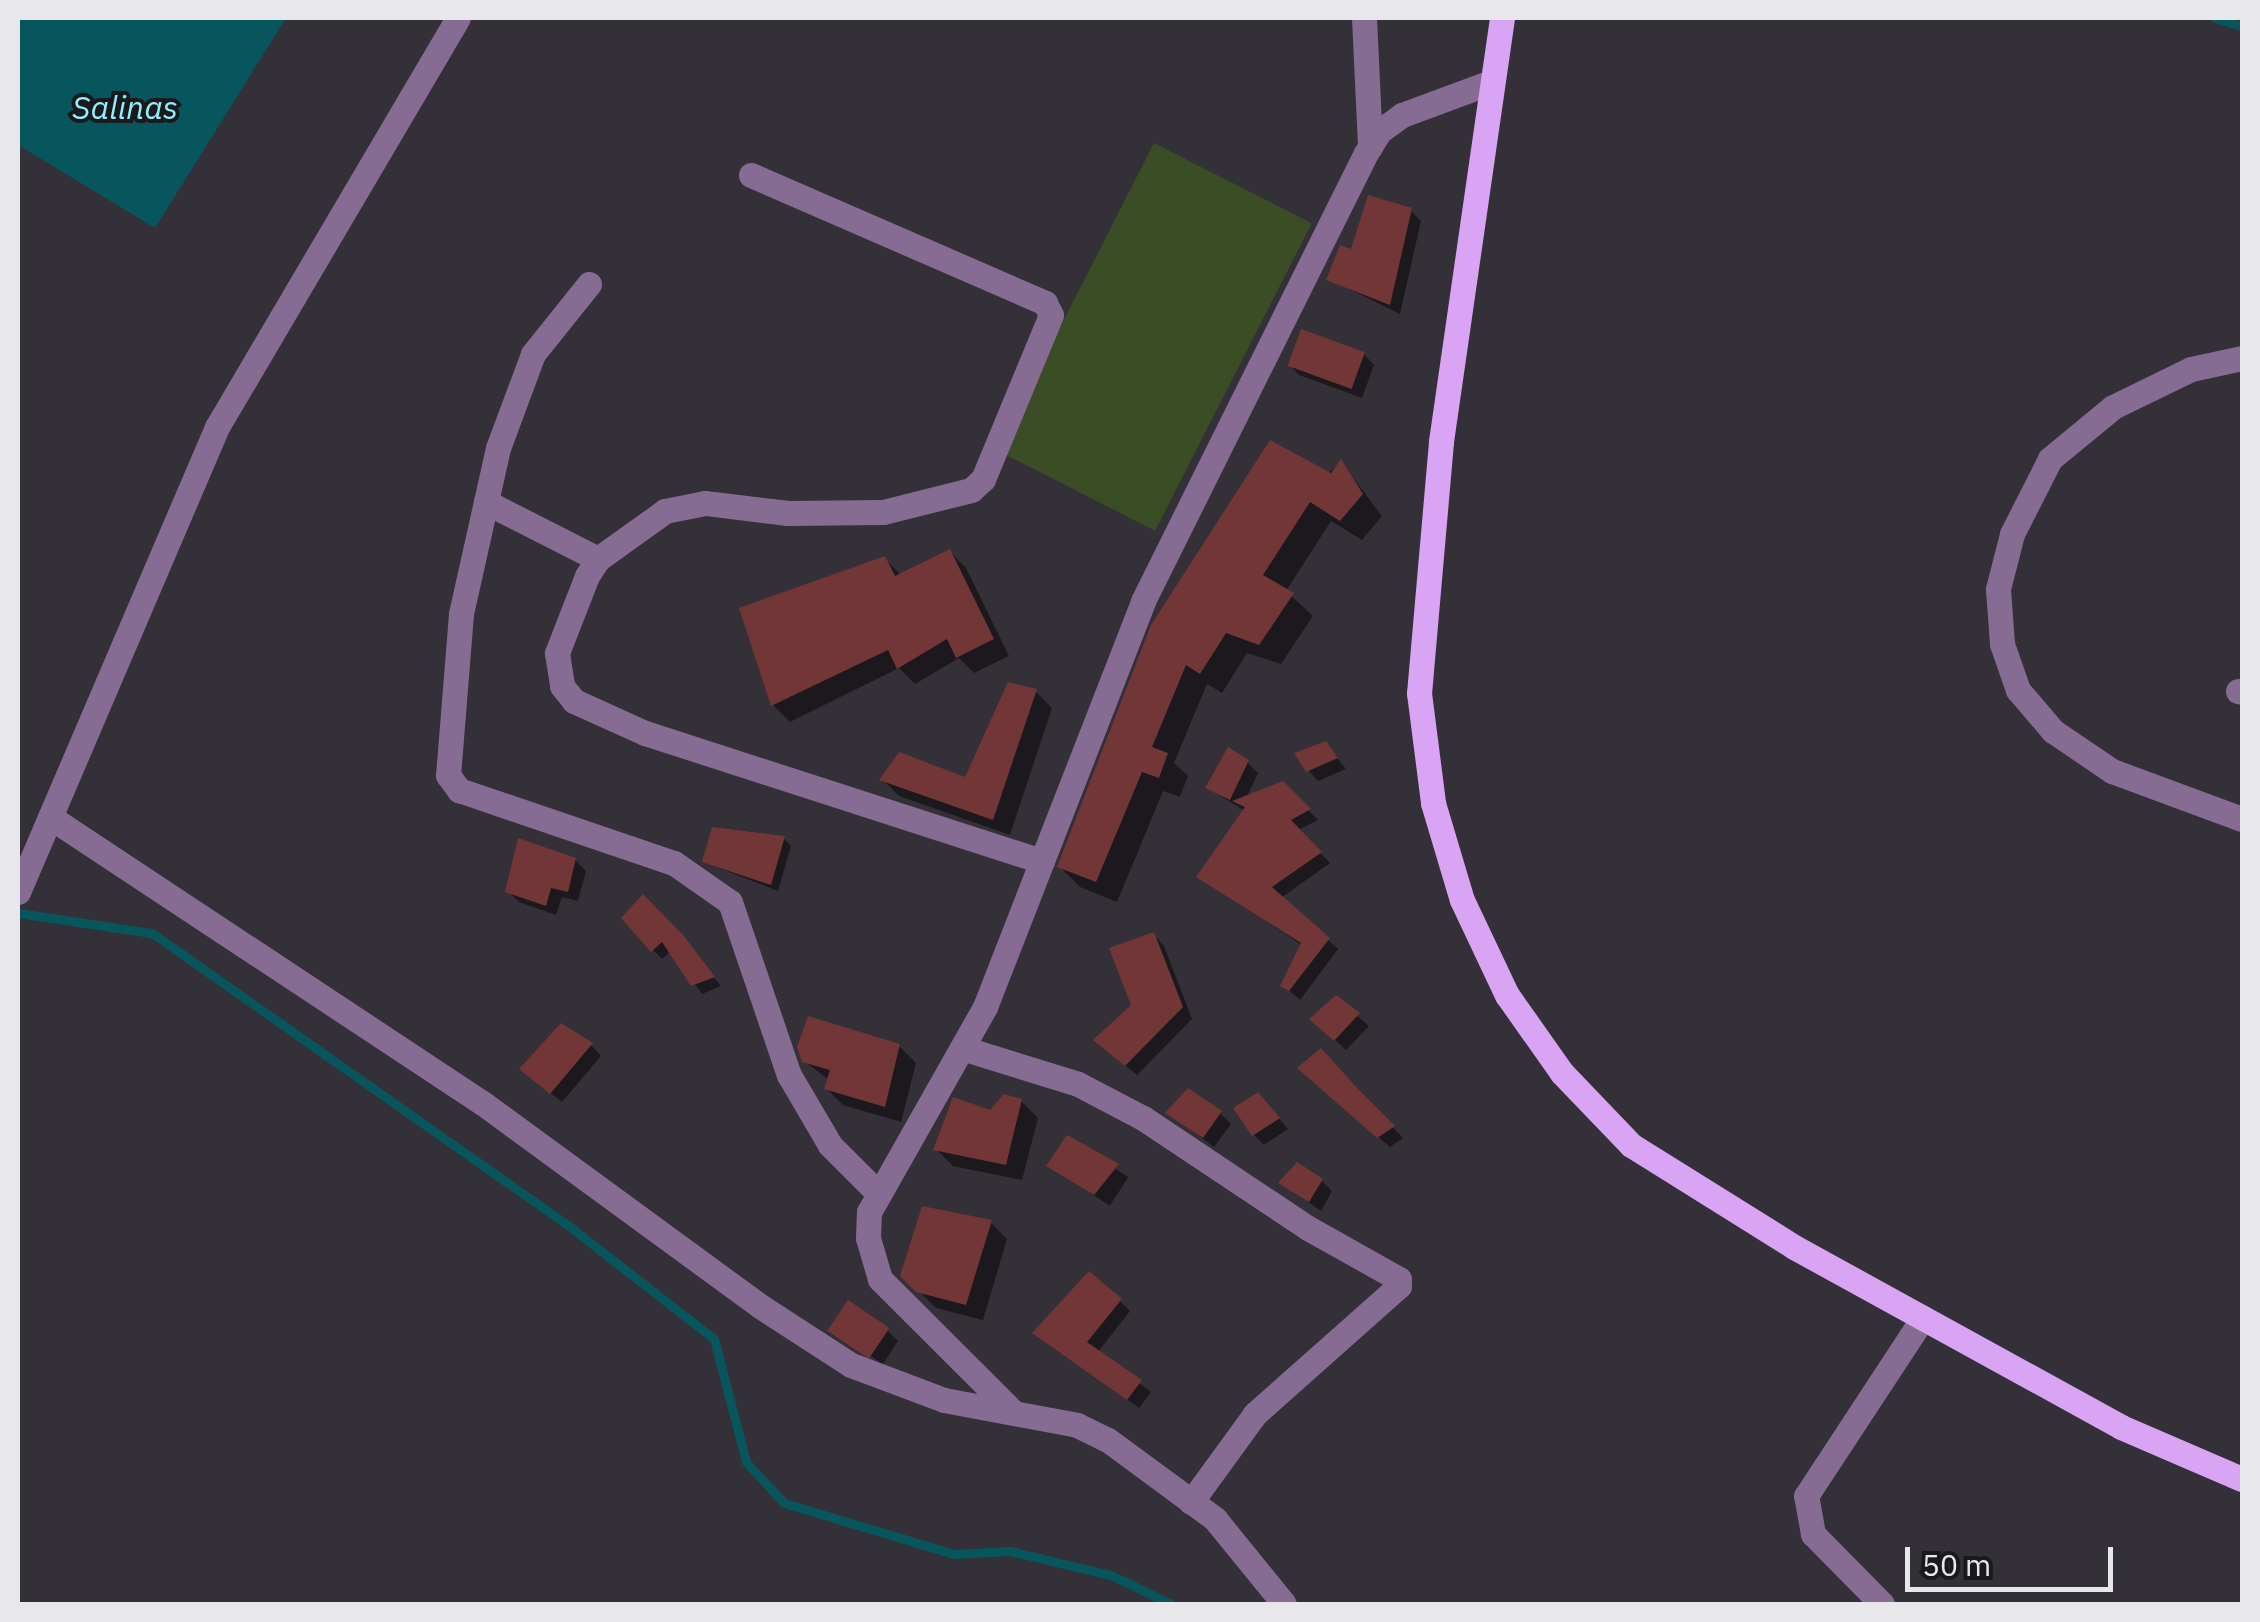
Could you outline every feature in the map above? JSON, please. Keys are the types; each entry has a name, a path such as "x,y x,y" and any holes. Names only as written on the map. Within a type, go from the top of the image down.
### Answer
{"main road":[{"path":"1501,21 1440,442 1419,693 1433,803 1462,900 1507,995 1562,1073 1631,1145 1923,1318 2121,1427 2242,1480"}],"street":[{"path":"18,892 217,427 458,18"},
{"path":"1364,18 1370,146"},
{"path":"1013,1412 880,1279 868,1238 869,1212 962,1048 1042,861 1144,602 1370,146 1402,115 1491,82"},
{"path":"751,175 1051,308 1024,382 983,479 953,498 883,512 826,513 705,503 664,511 598,559 557,652 562,686 574,702 645,733 1042,861"},
{"path":"589,284 533,354 516,389 461,614 448,775 459,790 674,863 730,902 789,1075 830,1145 879,1194"},
{"path":"2242,358 2191,369 2114,407 2050,458 2012,534 1998,590 2002,644 2018,690 2053,731 2112,770 2242,819"},
{"path":"486,502 598,559"},
{"path":"50,816 484,1104 760,1306 851,1365 944,1400 1077,1425 1108,1440 1214,1520 1284,1604"},
{"path":"962,1048 1078,1084 1143,1118 1308,1228 1399,1279 1400,1286 1255,1414 1190,1502"},
{"path":"1882,1604 1812,1534 1806,1496 1923,1318"}],"green space":[{"path":"1154,143 1312,223 1155,531 997,450"}],"water":[{"name":"Salinas","path":"18,18 286,18 155,228 18,145"}],"building":[{"path":"1368,195 1412,208 1390,305 1326,280 1340,245 1351,249"},
{"path":"1301,329 1365,352 1352,389 1288,366"},
{"path":"1270,440 1331,473 1341,459 1363,494 1340,521 1310,502 1263,575 1294,593 1259,645 1226,633 1200,674 1186,665 1152,747 1168,753 1159,778 1142,772 1096,882 1057,867 1151,625"},
{"path":"950,549 994,639 956,658 947,639 897,669 888,650 771,706 739,608 885,556 895,576"},
{"path":"1008,682 1037,689 993,820 879,780 899,752 965,777"},
{"path":"1326,741 1338,758 1306,772 1294,753"},
{"path":"1228,747 1249,760 1230,800 1205,788"},
{"path":"1283,781 1311,809 1291,820 1322,852 1272,887 1330,938 1289,991 1280,986 1301,943 1196,877 1245,807 1232,801"},
{"path":"712,827 785,836 771,885 702,862"},
{"path":"518,838 576,858 568,892 551,888 546,906 505,892"},
{"path":"643,894 684,936 715,977 691,986 662,942 651,952 621,918"},
{"path":"1154,932 1183,1007 1125,1066 1093,1040 1131,1005 1109,948"},
{"path":"1336,995 1360,1013 1334,1041 1309,1019"},
{"path":"808,1016 900,1044 885,1107 824,1089 830,1070 802,1062 797,1047"},
{"path":"561,1023 593,1043 550,1094 519,1069"},
{"path":"1321,1048 1395,1126 1377,1138 1297,1068"},
{"path":"1188,1088 1222,1111 1203,1138 1165,1113"},
{"path":"1258,1092 1280,1118 1252,1136 1233,1108"},
{"path":"1004,1094 1022,1099 1006,1165 933,1150 953,1097 990,1110"},
{"path":"1067,1135 1119,1164 1094,1195 1046,1166"},
{"path":"1297,1162 1323,1179 1309,1202 1278,1183"},
{"path":"922,1206 992,1220 966,1305 916,1292 900,1276"},
{"path":"1089,1271 1122,1299 1087,1342 1142,1380 1127,1400 1032,1333"},
{"path":"848,1300 889,1328 869,1359 827,1331"}],"waterway":[{"path":"2215,18 2242,26"},
{"path":"18,913 152,933 569,1226 714,1339 746,1462 784,1503 954,1554 1010,1551 1111,1575 1171,1604"}]}
